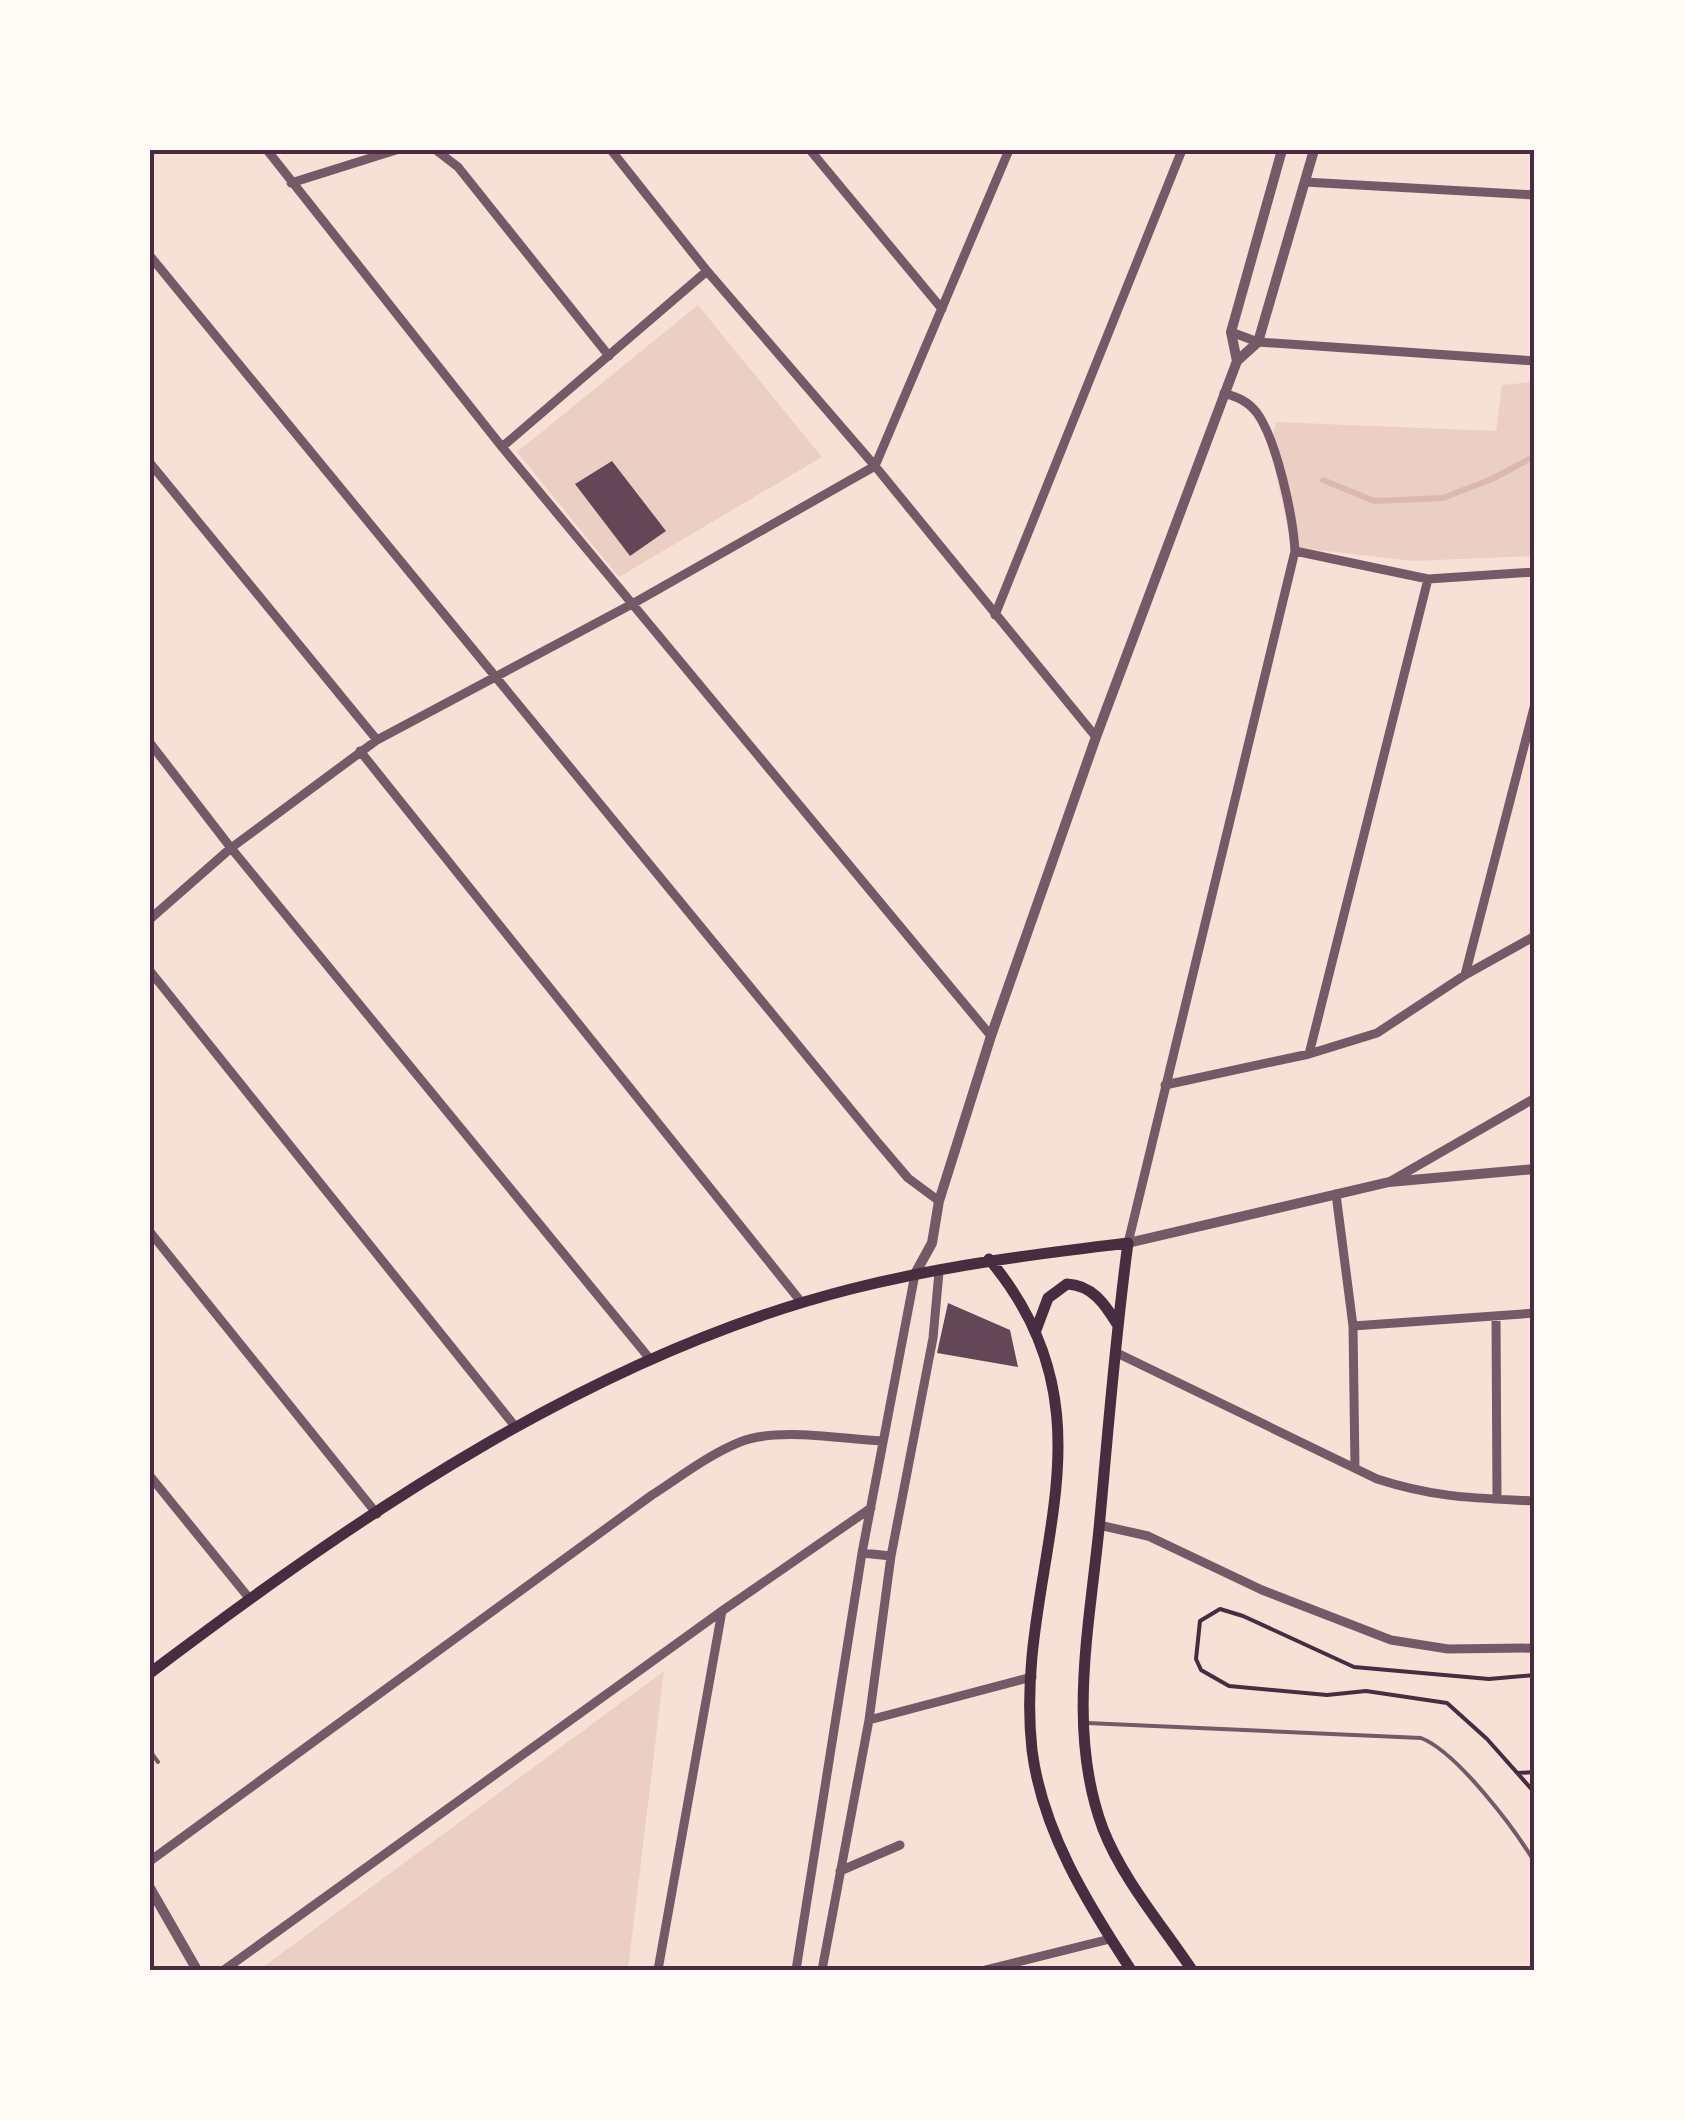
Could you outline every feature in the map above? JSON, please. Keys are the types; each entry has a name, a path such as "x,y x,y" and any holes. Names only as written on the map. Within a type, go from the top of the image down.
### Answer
{"main road":[{"path":"150,1673 249,1598 514,1426 650,1359 802,1303 915,1274 940,1272 988,1259 1128,1243 1117,1324 1083,1723 1088,1774 1104,1830 1131,1879 1192,1970"},
{"path":"988,1259 1036,1330 1053,1384 1058,1438 1054,1516 1032,1677 1032,1749 1047,1819 1130,1970"},
{"path":"1036,1330 1048,1298 1067,1284 1083,1286 1091,1292 1117,1324"}],"street":[{"path":"268,150 290,183 502,447 991,1036"},
{"path":"290,183 396,150"},
{"path":"436,150 458,167 609,356"},
{"path":"610,150 708,272 876,466 1096,738"},
{"path":"810,150 942,309"},
{"path":"150,919 231,848 377,740 634,603 876,466 1009,150"},
{"path":"995,615 1182,150"},
{"path":"1237,360 1230,332 1282,150"},
{"path":"796,1970 881,1441 915,1274 932,1243 939,1201 991,1036 1096,738 1237,360 1258,342 1314,150"},
{"path":"1305,182 1535,195"},
{"path":"150,256 493,678 908,1178 939,1201"},
{"path":"502,447 708,272"},
{"path":"1230,332 1258,342 1535,361"},
{"path":"1224,393 1241,398 1262,422 1290,510 1295,551 1128,1243 1389,1182 1535,1169"},
{"path":"150,464 377,740"},
{"path":"1295,551 1428,579 1535,572"},
{"path":"1309,1054 1428,579"},
{"path":"1465,975 1535,704"},
{"path":"150,743 231,848 650,1359"},
{"path":"360,751 802,1303"},
{"path":"1164,1085 1309,1054 1377,1032 1465,975 1535,936"},
{"path":"150,971 514,1426"},
{"path":"1389,1182 1535,1098"},
{"path":"1336,1194 1353,1326 1354,1468"},
{"path":"150,1232 377,1514"},
{"path":"822,1970 933,1338 940,1272 932,1243"},
{"path":"1353,1326 1535,1314"},
{"path":"1496,1316 1497,1499"},
{"path":"1116,1353 1354,1468 1412,1490 1456,1499 1535,1500"},
{"path":"150,1861 652,1495 710,1458 742,1441 767,1437 881,1441"},
{"path":"150,1476 249,1598"},
{"path":"224,1970 722,1611 872,1508"},
{"path":"1099,1525 1148,1536 1262,1590 1391,1640 1448,1649 1535,1648"},
{"path":"862,1553 892,1556"},
{"path":"658,1970 722,1611"},
{"path":"868,1720 1032,1677"},
{"path":"840,1871 900,1845"},
{"path":"150,1888 197,1970"},
{"path":"985,1970 1110,1939"}],"lane":[{"path":"1083,1723 1422,1738 1448,1755 1535,1862"},
{"path":"150,1750 158,1762"}],"path":[{"path":"1535,1675 1489,1680 1354,1667 1220,1609 1200,1621 1196,1659 1201,1670 1229,1686 1327,1695 1366,1691 1447,1704 1535,1793"},
{"path":"1518,1773 1535,1772"}],"shaded area":[{"path":"698,305 822,457 619,577 517,452"},
{"path":"1535,382 1535,556 1413,561 1292,547 1270,447 1276,422 1496,431 1502,385"},
{"path":"664,1671 628,1970 259,1970"}],"building":[{"path":"612,461 666,531 630,556 575,484"},
{"path":"948,1303 1010,1330 1018,1367 937,1353"}],"waterway":[{"path":"1323,480 1374,501 1443,498 1492,479 1535,456"}]}
